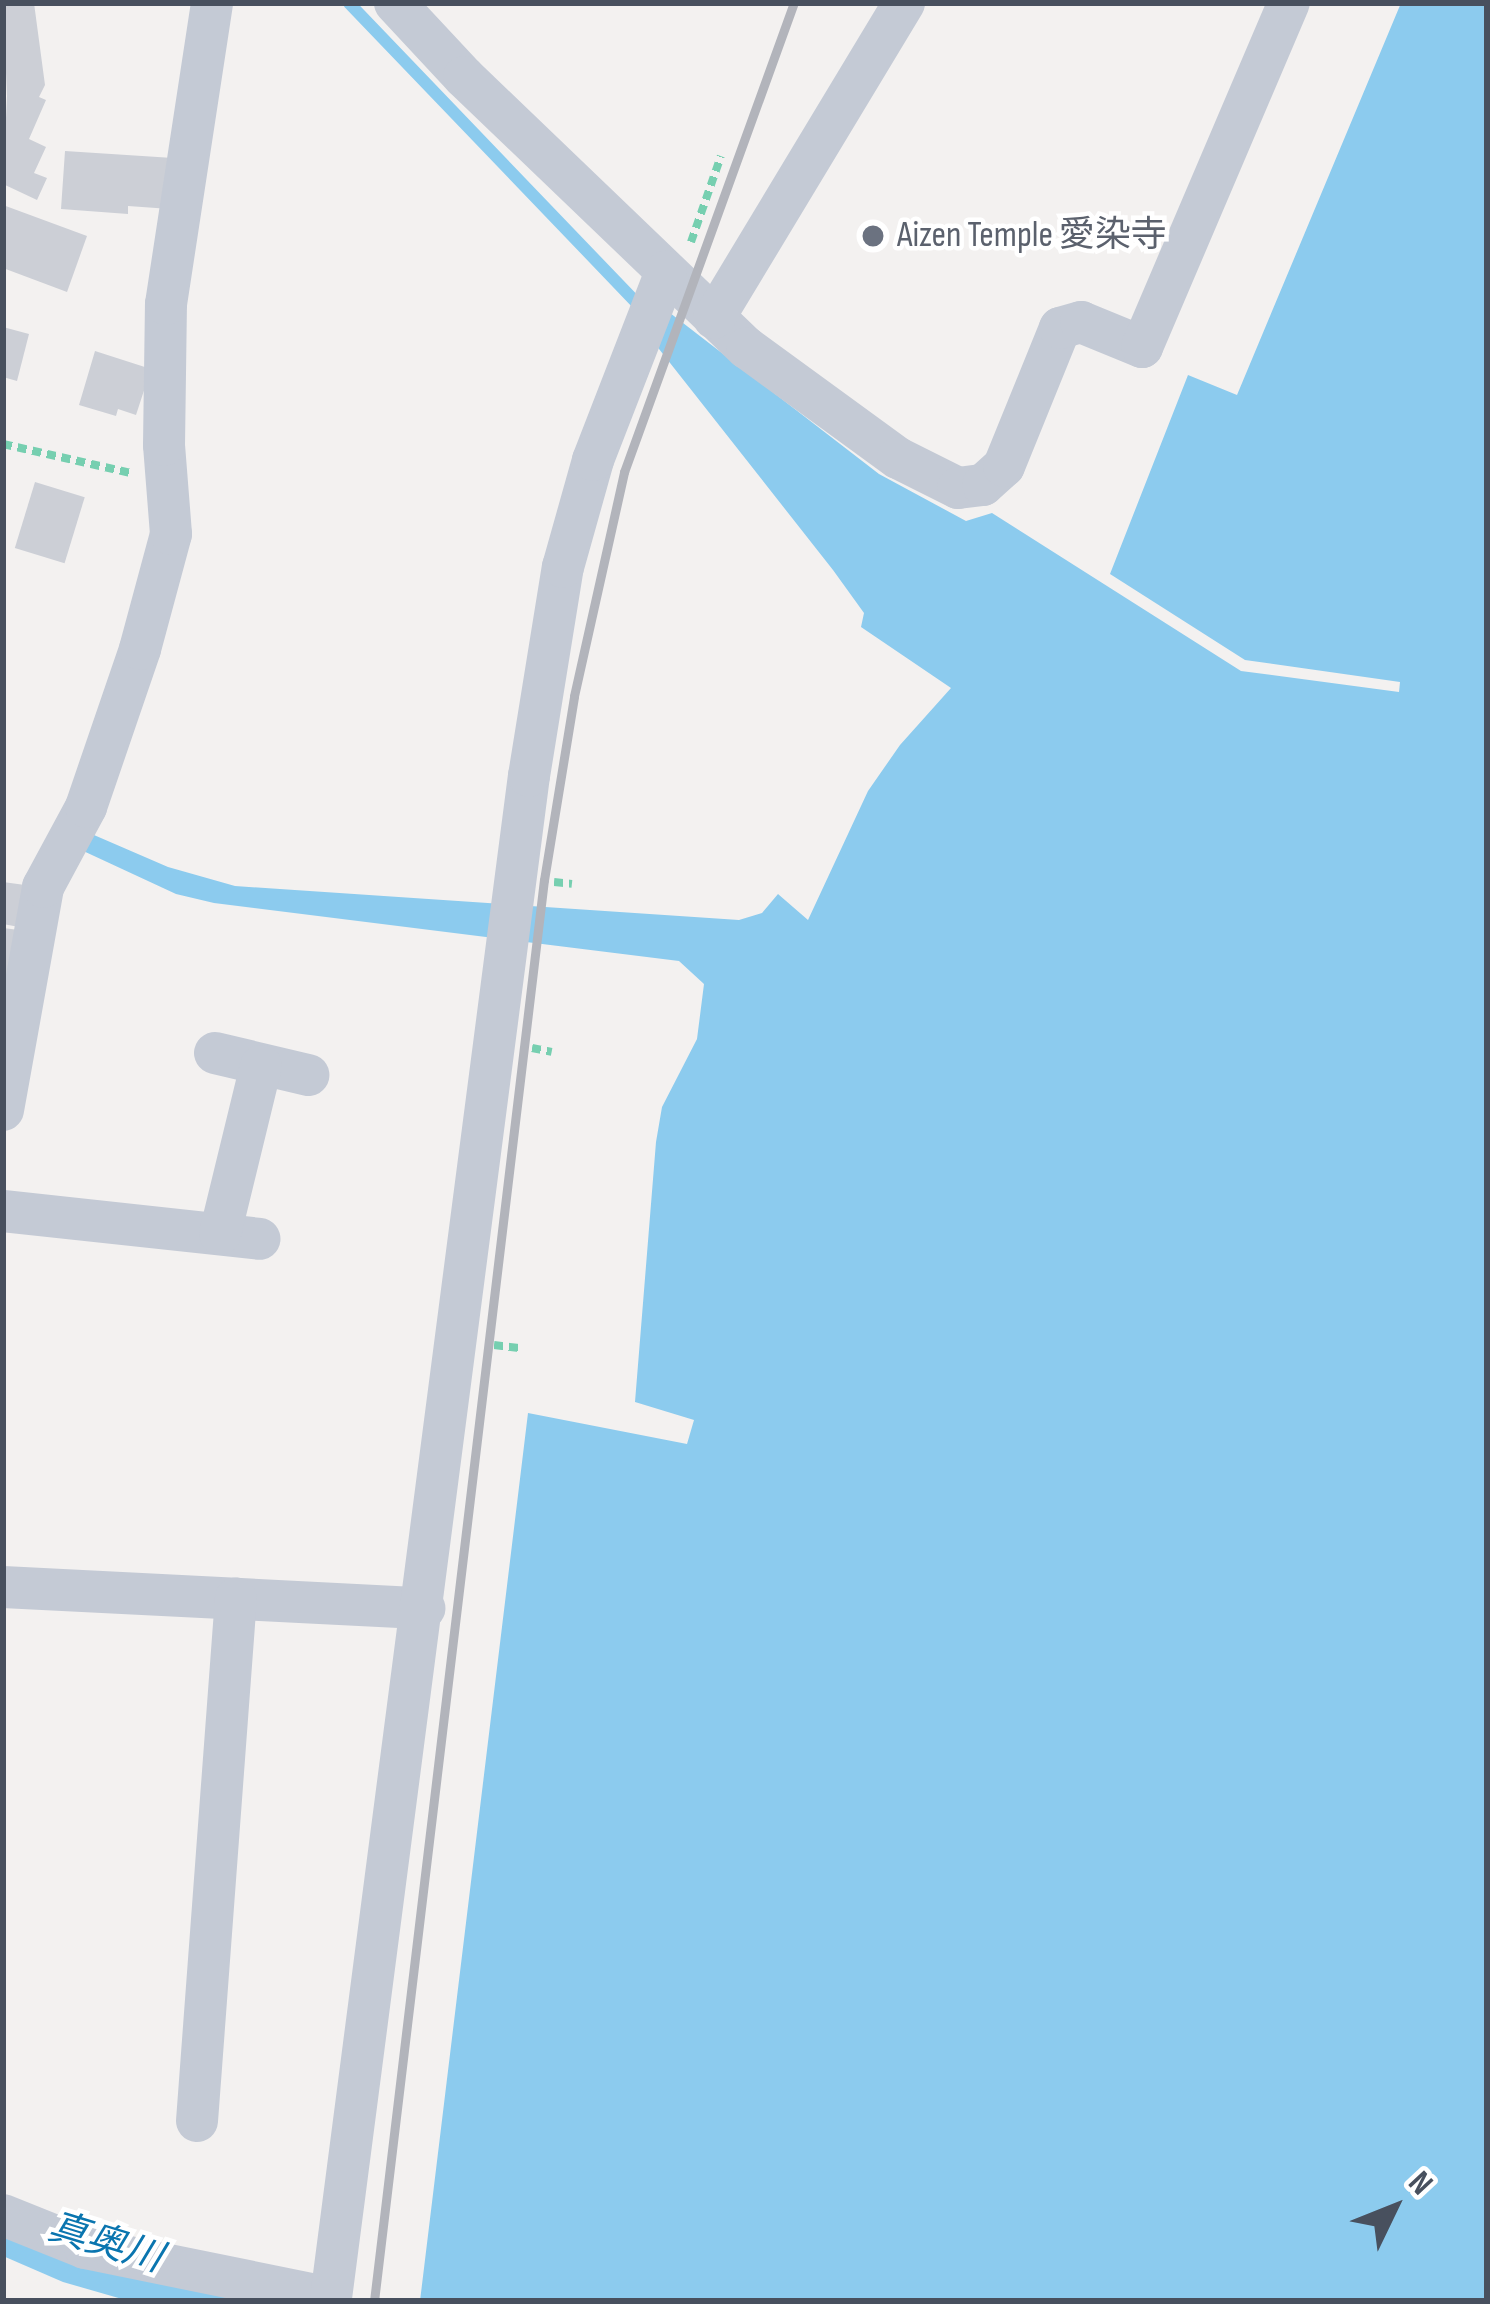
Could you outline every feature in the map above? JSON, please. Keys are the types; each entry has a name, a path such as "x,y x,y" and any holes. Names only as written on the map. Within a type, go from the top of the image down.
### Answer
{"street":[{"path":"3,1110 43,887 86,807 140,649 171,534 166,304 212,3"},
{"path":"395,3 713,318 898,458 958,488 983,485 1004,466 1060,328 1081,322 1142,347 1289,3"},
{"path":"713,318 904,3"},
{"path":"3,2215 85,2248 331,2299 511,922 563,566 593,460 671,278"},
{"path":"215,1053 308,1075"},
{"path":"3,1211 239,1237 261,1066"},
{"path":"3,1587 424,1608"},
{"path":"197,2121 236,1598"}],"path":[{"path":"671,278 722,156"},
{"path":"3,444 168,482"}],"water":[{"path":"1401,3 1487,3 1487,2301 420,2301 528,1413 687,1444 694,1420 635,1402 656,1142 662,1107 697,1039 704,984 679,961 214,903 176,894 79,849 87,832 168,867 235,886 739,920 762,913 778,894 808,920 868,791 900,745 951,688 861,627 864,613 833,570 648,335 661,306 879,474 966,521 992,513 1241,671 1399,692 1400,682 1245,660 1110,574 1188,375 1237,395"},
{"path":"3,2229 247,2301 129,2301 63,2282 3,2256"}],"building":[{"path":"3,3 34,3 45,85 39,97 46,100 29,139 46,147 34,173 47,178 37,200 3,184 7,96"},
{"path":"65,151 173,158 170,209 128,206 128,214 61,209"},
{"path":"3,205 87,236 67,292 3,268"},
{"path":"3,327 29,334 17,381 3,377"},
{"path":"95,351 151,369 136,415 118,409 116,416 79,405"},
{"path":"35,482 85,497 65,563 15,548"},
{"path":"3,882 25,885 19,927 3,924"},
{"path":"3,928 19,930 3,1004"}],"waterway":[{"path":"349,3 643,310"}],"railway":[{"path":"374,2301 544,880 574,696 624,472 794,3"}],"place":[{"name":"Aizen Temple 愛染寺","path":"873,236"}],"water label":[{"name":"真奥川","path":"105,2244"}]}
